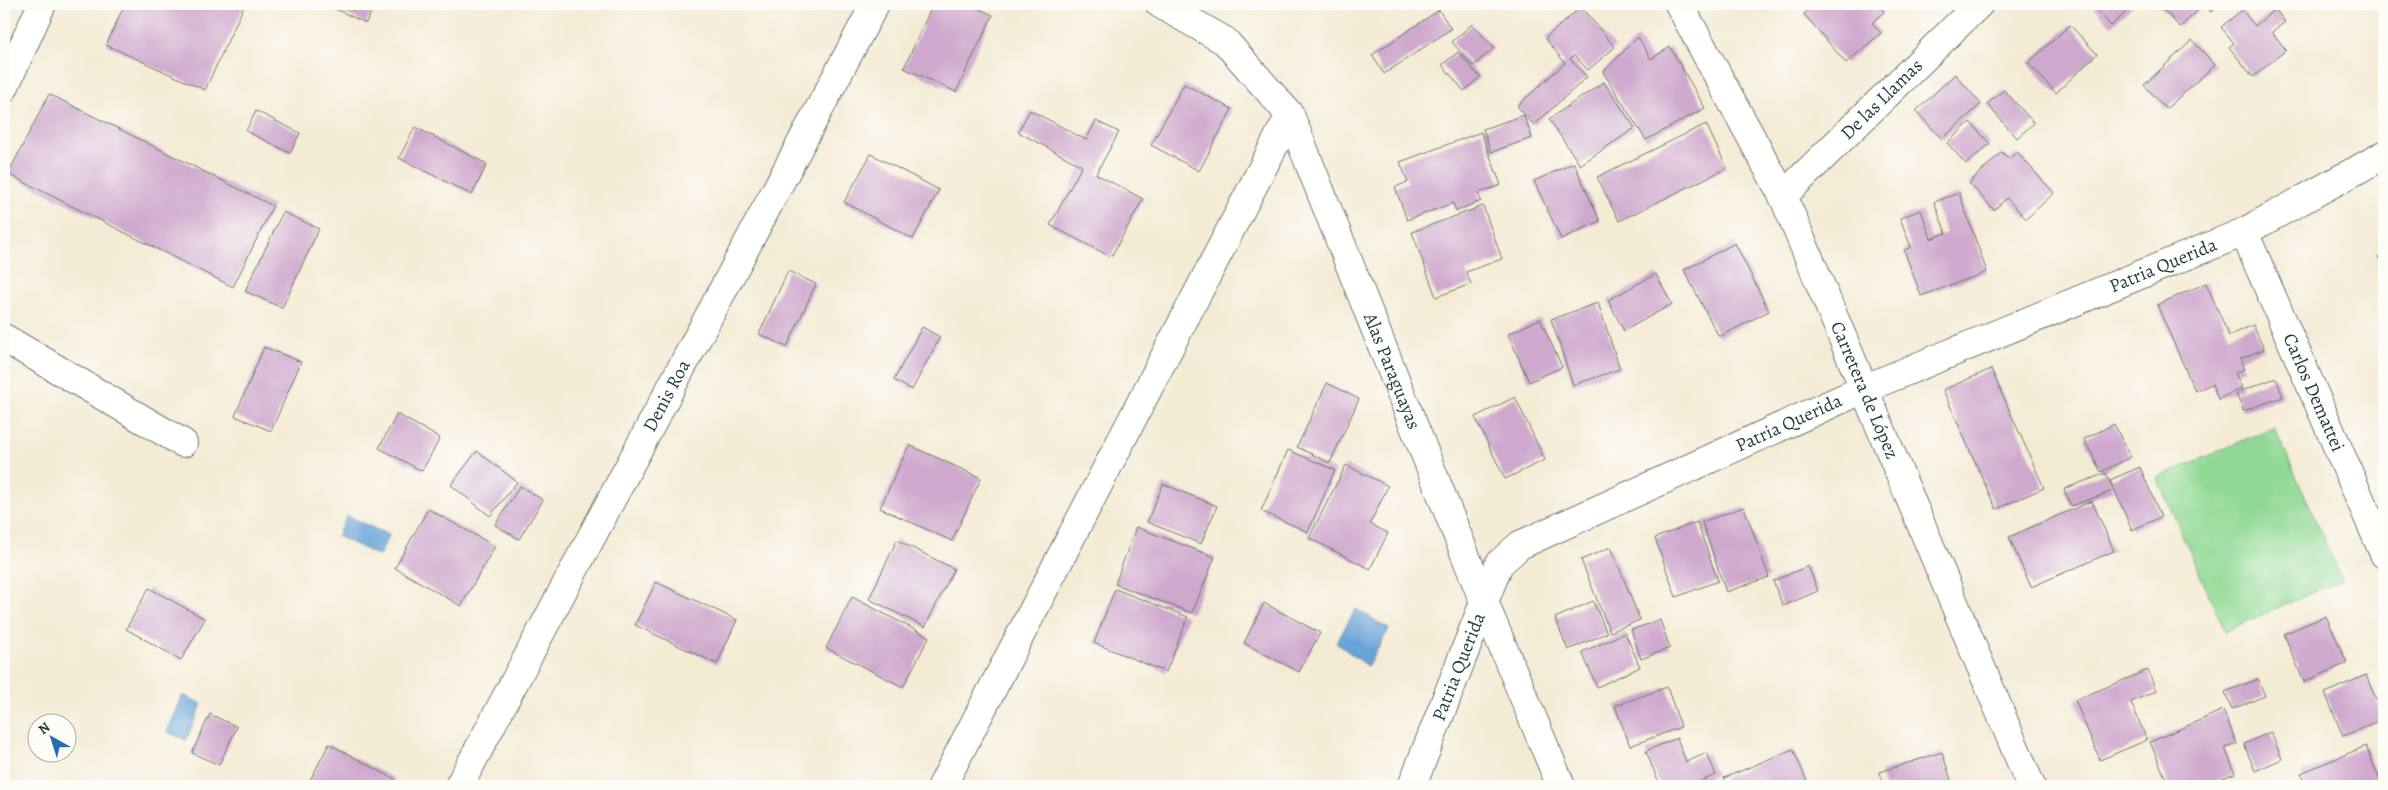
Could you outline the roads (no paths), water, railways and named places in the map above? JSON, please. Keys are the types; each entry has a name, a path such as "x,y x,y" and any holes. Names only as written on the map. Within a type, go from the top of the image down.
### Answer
{"street":[{"path":"4,88 42,4"},
{"name":"Denis Roa","path":"459,786 875,4"},
{"name":"Alas Paraguayas","path":"1160,4 1225,41 1290,115 1484,602 1560,786"},
{"name":"Carretera de López","path":"1680,4 1783,196 1866,388 2031,786"},
{"name":"De las Llamas","path":"1783,196 1979,4"},
{"path":"942,786 1290,115"},
{"name":"Patria Querida","path":"1412,786 1499,564 1520,546 1866,388 2244,232 2384,155"},
{"name":"Carlos Demattei","path":"2244,232 2384,554"},
{"path":"4,338 183,444"}],"water":[{"path":"347,516 389,535 379,556 337,536"},
{"path":"1356,609 1389,629 1368,666 1336,643"},
{"path":"183,695 202,704 186,740 167,732"}]}
